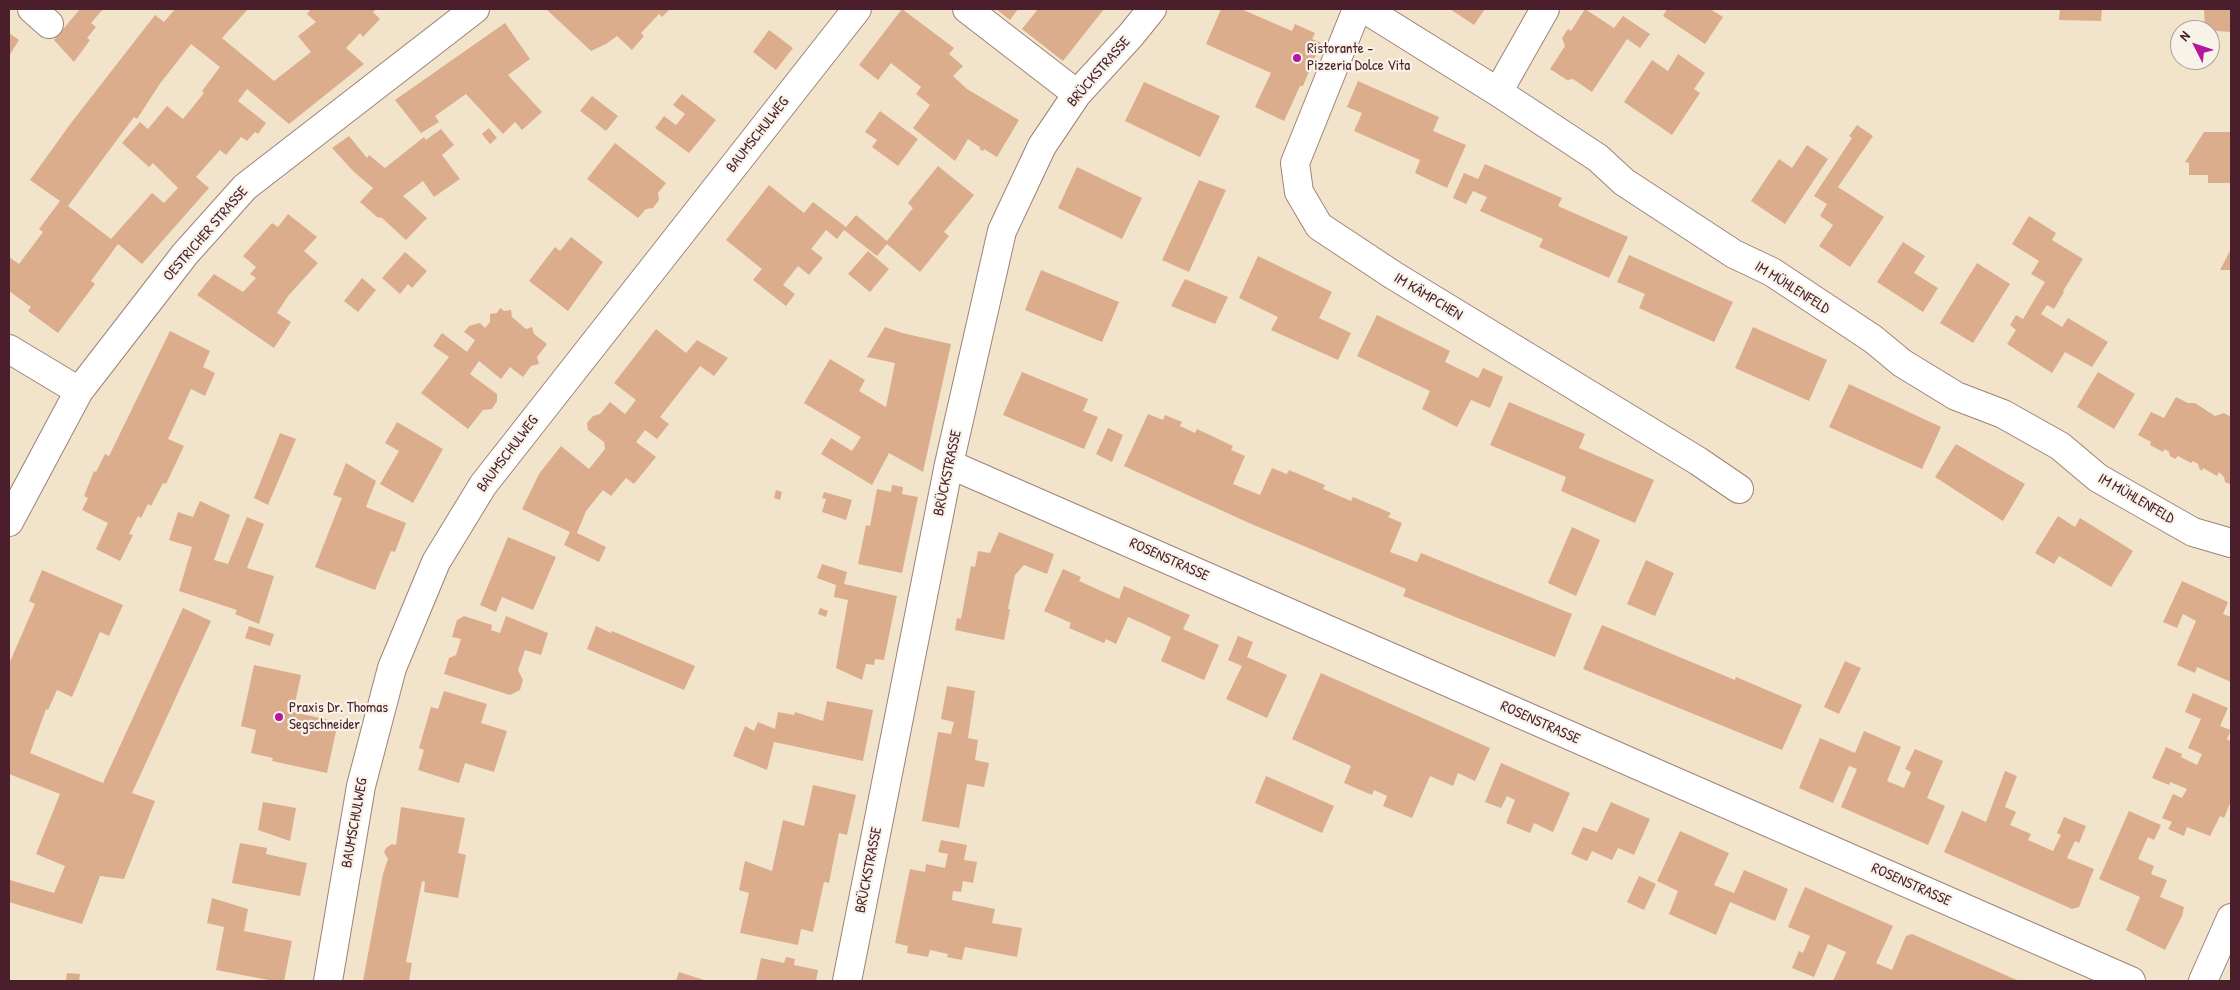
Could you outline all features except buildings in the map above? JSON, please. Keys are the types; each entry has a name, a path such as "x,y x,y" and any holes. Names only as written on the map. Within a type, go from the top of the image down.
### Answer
{"street":[{"name":"OESTRICHER STRASSE","path":"9,522 79,391 185,254 245,187 475,9"},
{"name":"BAUMSCHULWEG","path":"328,981 361,786 392,668 436,562 483,485 857,9"},
{"path":"967,9 1076,94"},
{"name":"BRÜCKSTRASSE","path":"847,981 949,464 1002,231 1042,146 1076,94 1131,36 1152,9"},
{"name":"IM KÄMPCHEN","path":"1357,9 1295,163 1299,192 1319,226 1392,275 1690,456 1738,489"},
{"name":"IM MÜHLENFELD","path":"1365,9 1498,92 1598,158 1624,182 1734,254 1772,272 1873,339 1902,364 1956,396 2003,414 2060,446 2098,478 2193,532 2231,543"},
{"path":"1498,92 1545,9"},
{"path":"9,349 79,391"},
{"name":"ROSENSTRASSE","path":"949,464 2131,981"},
{"path":"2203,981 2231,918"}],"place":[{"name":"Ristorante - Pizzeria Dolce Vita","path":"1297,58"},
{"name":"Praxis Dr. Thomas Segschneider","path":"279,717"}]}
